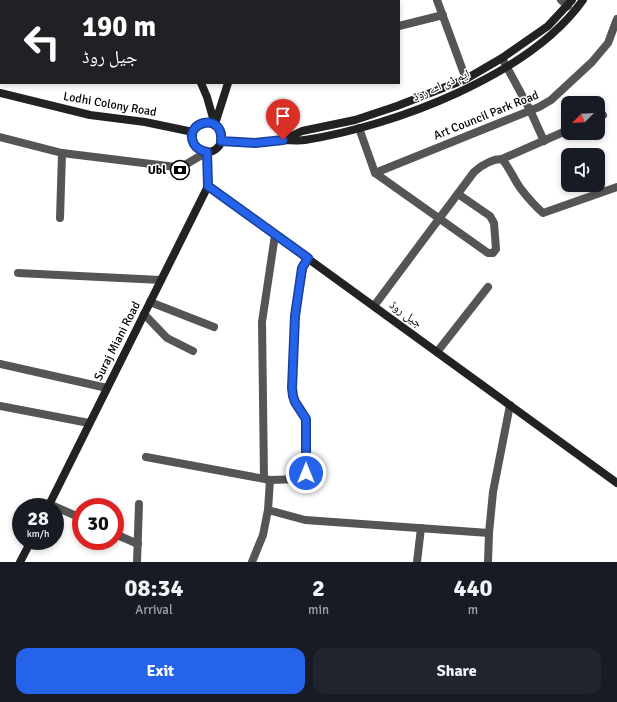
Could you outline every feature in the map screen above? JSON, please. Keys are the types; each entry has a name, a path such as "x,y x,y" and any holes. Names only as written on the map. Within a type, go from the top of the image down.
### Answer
{"main road":[{"name":"ایم ڈی اے روڈ","path":"221,141 255,143 283,140 305,140 359,128 398,117 470,87 507,66 554,33 575,12 583,0"},
{"name":"ایم ڈی اے روڈ","path":"283,140 302,131 355,120 397,106 466,79 502,58 548,26 570,3"},
{"path":"201,84 207,97 215,125"},
{"path":"215,125 228,84"},
{"name":"Lodhi Colony Road","path":"0,93 90,115 145,122 193,132"},
{"path":"203,123 210,123 215,125 220,130 221,141 214,150 207,152 202,151 196,147 193,140 193,132 197,126 203,123"},
{"path":"207,152 208,186"},
{"name":"جیل روڈ","path":"208,186 617,483"},
{"name":"Suraj Miani Road","path":"52,498 208,186"},
{"path":"20,562 26,550"}],"street":[{"path":"561,0 570,3"},
{"path":"439,1 466,79"},
{"path":"400,26 443,15"},
{"name":"Art Council Park Road","path":"375,173 530,110 550,100 592,62 608,43 617,20"},
{"path":"502,58 530,110 544,141"},
{"path":"359,128 375,173 488,253 493,253 496,249 493,220 490,216 458,194"},
{"path":"374,306 474,172 481,166 496,159 502,159 561,133"},
{"path":"0,137 62,153 176,167 183,166 207,152"},
{"path":"60,218 62,153"},
{"path":"502,159 522,190 534,205 543,213 617,188"},
{"path":"252,562 264,535 268,510 262,322 275,235"},
{"path":"146,457 267,479 301,480 304,478 306,473 306,419 295,402 292,388 295,316 302,268 308,258"},
{"path":"18,273 161,280"},
{"path":"437,352 488,287"},
{"path":"150,302 214,327"},
{"path":"144,314 167,338 193,351"},
{"path":"0,364 107,388"},
{"path":"488,562 493,492 510,405"},
{"path":"0,406 89,423"},
{"path":"138,562 139,504"},
{"path":"268,510 304,520 489,533"},
{"path":"417,562 420,528"},
{"path":"124,538 138,544"}],"place":[{"name":"Ubl","path":"180,170"}],"route":[{"path":"283,140 255,143 221,141 220,130 215,125 208,122 195,128 192,138 194,145 198,149 207,152 208,186 308,258 302,268 295,316 292,388 295,402 306,419 306,473"}]}
